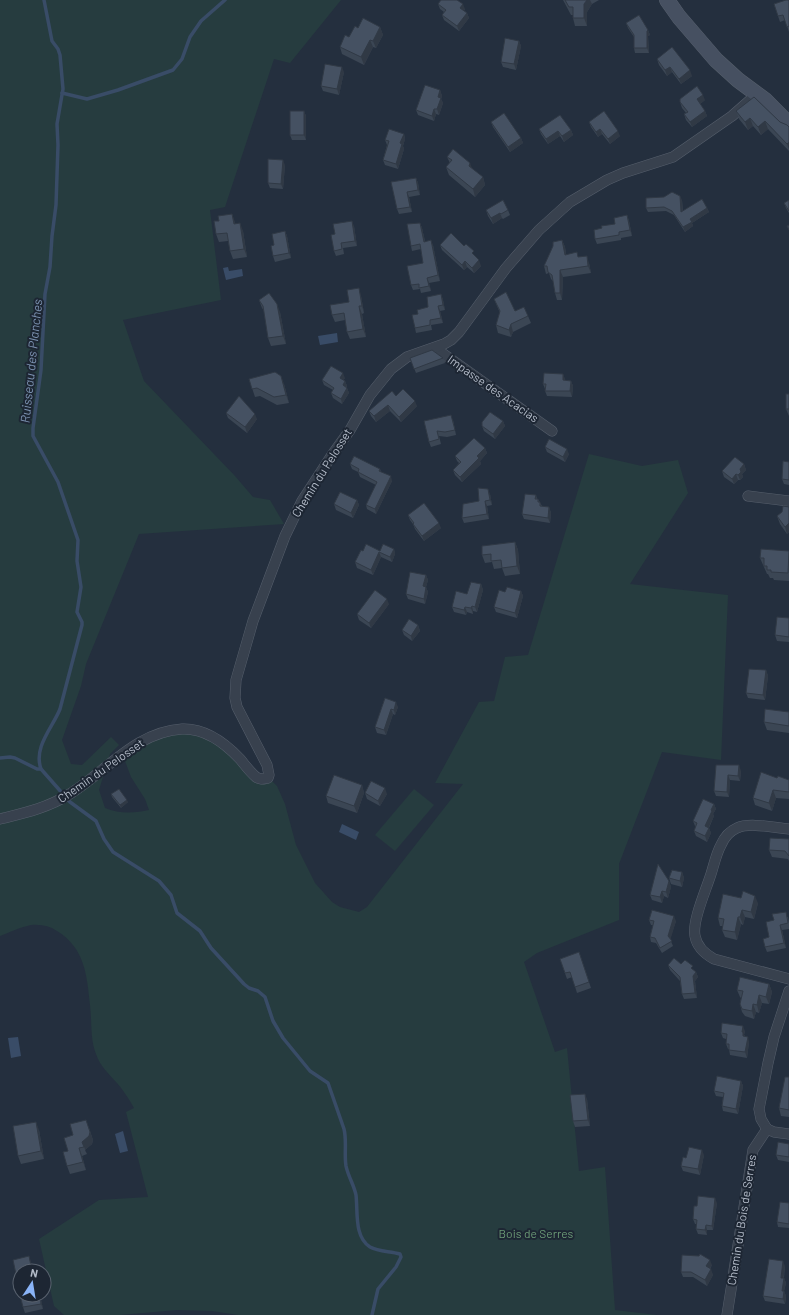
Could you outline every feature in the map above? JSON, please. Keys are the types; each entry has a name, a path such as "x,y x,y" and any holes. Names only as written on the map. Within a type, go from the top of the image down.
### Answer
{"street":[{"path":"667,0 683,23 716,60 738,80 757,94 789,124"},
{"name":"Chemin du Pelosset","path":"0,819 40,809 66,797 122,753 157,734 182,729 208,734 235,755 256,776 261,779 268,778 269,773 267,765 237,707 235,690 238,669 253,621 285,536 302,501 350,430 370,395 391,369 398,363 407,357 434,348 451,340 459,332 506,268 539,230 570,202 606,180 673,157 732,116 757,94"},
{"name":"Impasse des Acacias","path":"434,348 552,431"},
{"path":"748,496 789,501"},
{"path":"789,829 748,825 738,827 728,835 721,845 698,915 695,937 698,946 714,959 789,979"},
{"path":"789,991 774,1037 760,1109 761,1119 767,1129 774,1132 789,1134"},
{"name":"Chemin du Bois de Serres","path":"727,1315 753,1150 767,1129"}],"green space":[{"name":"Bois de Serres","path":"0,0 341,0 290,63 274,59 225,207 210,210 221,300 123,320 144,381 235,476 253,497 270,500 284,524 139,534 86,664 81,686 62,740 71,764 82,765 111,737 119,745 110,754 99,790 105,808 116,811 138,812 149,810 145,799 131,777 122,753 173,731 208,734 256,776 268,777 277,786 285,804 296,845 315,883 332,902 340,907 359,912 367,907 463,784 435,783 479,702 494,701 505,657 528,655 589,454 642,466 678,460 688,493 630,584 728,595 721,760 662,752 619,864 619,920 537,953 524,962 555,1052 567,1048 579,1171 605,1167 615,1310 657,1315 238,1315 212,1311 177,1310 120,1315 64,1315 54,1306 52,1297 52,1263 44,1263 39,1239 99,1200 148,1197 126,1112 134,1108 128,1098 102,1066 94,1048 86,973 79,954 74,946 54,929 38,925 19,928 0,936"},
{"path":"414,789 434,805 395,851 375,835"}],"water":[{"path":"228,267 229,271 242,269 243,276 226,280 223,268"},
{"path":"337,333 338,342 320,345 318,336"},
{"path":"342,824 359,832 356,840 339,832"},
{"path":"18,1037 21,1056 11,1058 8,1038"},
{"path":"123,1131 128,1151 120,1153 115,1134"}],"building":[{"path":"441,0 457,0 463,4 460,8 467,13 457,26 442,15 446,10 438,4"},
{"path":"565,0 587,0 584,4 584,18 573,18 573,7 569,7"},
{"path":"789,0 789,26 787,27 783,15 778,16 774,4"},
{"path":"639,15 648,30 647,48 634,48 634,35 626,23"},
{"path":"363,18 380,27 373,41 370,40 361,57 340,47 345,35 349,37 355,26 358,28"},
{"path":"505,38 519,41 514,64 501,62"},
{"path":"672,47 690,70 679,79 670,67 665,70 657,59"},
{"path":"325,64 342,67 337,89 321,86"},
{"path":"425,85 440,90 438,97 441,98 437,109 434,109 432,116 416,110"},
{"path":"697,86 703,95 697,99 705,111 690,122 684,114 688,112 680,102 680,99"},
{"path":"754,97 780,122 789,127 789,142 787,144 765,121 758,127 750,118 745,122 736,111"},
{"path":"290,111 304,111 304,135 290,135"},
{"path":"604,111 618,131 608,139 600,129 596,132 589,122"},
{"path":"504,113 521,138 508,147 491,122"},
{"path":"560,115 571,130 562,136 558,131 546,139 539,129"},
{"path":"389,129 404,134 400,143 402,144 396,164 383,160 389,141 385,140"},
{"path":"453,149 470,163 469,166 483,177 473,189 446,167 452,160 447,157"},
{"path":"268,159 283,160 281,184 268,183"},
{"path":"416,178 418,190 407,192 410,207 397,209 391,182"},
{"path":"672,192 680,196 681,212 702,199 707,208 690,219 692,222 683,227 672,211 664,207 646,208 646,198 664,197"},
{"path":"503,200 508,210 491,218 486,210"},
{"path":"789,200 789,211 784,203"},
{"path":"232,214 234,224 240,223 244,249 230,251 227,233 216,234 214,221 219,221 218,216"},
{"path":"627,215 630,230 619,232 619,235 595,239 594,230 602,228 601,226 615,224 614,218"},
{"path":"352,221 355,241 341,243 342,249 334,251 331,235 335,234 333,224"},
{"path":"420,223 424,242 431,240 438,275 427,278 429,286 419,288 419,284 411,285 407,266 423,263 420,244 411,246 407,224"},
{"path":"285,231 289,253 273,256 271,246 274,245 272,234"},
{"path":"451,233 464,246 466,244 474,251 472,253 479,260 472,268 465,261 462,265 440,245"},
{"path":"562,240 565,255 577,252 578,257 587,256 588,266 560,270 560,293 555,293 552,275 548,272 547,266 544,266 553,246 553,242"},
{"path":"359,288 362,306 359,306 363,329 347,332 344,313 332,315 330,305 349,302 347,290"},
{"path":"506,292 515,311 524,307 528,316 511,324 509,330 496,325 500,311 494,299"},
{"path":"269,293 277,304 283,336 268,338 263,306 259,300"},
{"path":"441,294 443,305 438,306 441,318 430,320 430,325 415,328 412,315 418,314 417,310 428,307 427,297"},
{"path":"432,350 443,358 414,369 410,358"},
{"path":"331,366 343,373 340,378 345,381 343,385 347,388 341,399 331,393 334,388 322,380"},
{"path":"275,372 281,376 286,395 274,397 257,388 252,389 249,379"},
{"path":"544,373 563,374 563,380 571,381 570,391 545,391 546,384 543,384"},
{"path":"403,389 415,401 399,417 388,405 374,416 369,411 392,391 396,396"},
{"path":"786,394 789,394 789,409 786,409"},
{"path":"239,396 255,414 245,427 226,413"},
{"path":"490,412 503,421 493,434 482,426 482,422"},
{"path":"451,415 455,430 445,432 437,431 439,439 429,442 424,421"},
{"path":"474,438 485,448 477,456 479,458 460,477 453,470 461,462 455,456"},
{"path":"549,439 567,449 563,457 545,447"},
{"path":"354,456 380,469 379,471 391,476 375,509 366,505 377,482 358,472 359,469 350,464"},
{"path":"735,457 744,464 740,469 741,472 738,475 736,474 732,479 722,471"},
{"path":"783,461 789,462 789,480 782,479"},
{"path":"478,488 488,489 490,500 485,501 487,514 462,518 463,504 479,501"},
{"path":"340,492 357,500 351,513 334,504"},
{"path":"525,494 536,495 535,499 538,499 540,506 549,507 548,518 522,514"},
{"path":"424,503 439,523 422,536 408,515"},
{"path":"783,506 789,507 789,523 785,527 777,516 782,512"},
{"path":"515,542 517,566 502,568 501,560 491,561 491,554 482,555 482,546"},
{"path":"366,544 380,551 383,544 394,549 390,557 379,552 371,570 355,562"},
{"path":"761,549 789,551 788,573 771,572 771,570 767,570 767,566 764,566 764,558 760,558"},
{"path":"410,572 426,575 423,586 426,587 424,599 406,594"},
{"path":"471,582 481,584 475,607 465,607 464,610 452,607 456,591 467,594"},
{"path":"507,587 521,591 515,613 494,607 499,590 505,592"},
{"path":"375,590 387,599 369,623 357,614"},
{"path":"777,617 789,618 789,637 775,635"},
{"path":"409,619 418,625 411,636 402,630"},
{"path":"749,669 766,670 763,695 746,693"},
{"path":"385,698 396,702 394,710 391,709 384,730 375,727"},
{"path":"765,709 789,712 789,726 764,722"},
{"path":"716,765 739,765 738,776 728,775 727,792 714,791"},
{"path":"761,772 777,778 778,776 789,780 789,792 773,790 769,803 753,798"},
{"path":"334,775 362,785 354,806 326,796"},
{"path":"371,781 385,788 378,801 365,793"},
{"path":"119,789 127,800 120,805 111,794"},
{"path":"703,799 714,804 705,826 709,828 705,836 694,831 697,823 693,821"},
{"path":"770,838 789,839 789,856 785,851 769,850"},
{"path":"658,864 669,881 666,892 662,891 660,897 650,895"},
{"path":"672,870 682,872 680,881 669,878"},
{"path":"743,891 755,896 751,912 742,910 740,917 738,917 735,932 722,930 724,919 718,918 723,894 741,898"},
{"path":"652,910 674,916 668,936 672,941 660,948 655,938 650,937 654,921 649,920"},
{"path":"786,912 788,923 780,925 784,943 765,947 763,939 769,937 766,922 774,920 772,914"},
{"path":"579,952 589,982 575,987 570,972 565,973 560,959"},
{"path":"674,958 681,964 685,960 693,966 691,968 696,972 693,976 695,993 682,994 680,977 668,965"},
{"path":"740,977 769,984 766,997 759,995 757,1005 753,1004 752,1011 742,1009 740,1004 743,991 737,990"},
{"path":"722,1023 743,1026 743,1036 748,1037 745,1052 729,1050 729,1044 726,1044 727,1034 721,1033"},
{"path":"717,1076 741,1081 736,1109 722,1106 724,1093 714,1091"},
{"path":"785,1077 789,1077 789,1110 779,1108"},
{"path":"585,1094 588,1120 573,1121 570,1095"},
{"path":"86,1120 90,1132 89,1136 82,1142 84,1147 79,1148 83,1162 67,1166 63,1152 68,1151 64,1138 73,1135 70,1124"},
{"path":"36,1122 41,1151 18,1156 13,1126"},
{"path":"778,1142 789,1144 789,1157 776,1155"},
{"path":"689,1147 702,1150 698,1169 681,1166 683,1157 686,1158"},
{"path":"698,1196 715,1198 712,1226 706,1225 705,1230 696,1229 697,1220 693,1219 694,1206 697,1206"},
{"path":"780,1202 789,1203 789,1224 777,1222"},
{"path":"700,1254 710,1260 706,1266 711,1269 705,1280 691,1272 681,1272 682,1255 699,1256"},
{"path":"29,1256 30,1263 14,1263 13,1260"},
{"path":"769,1259 783,1261 781,1278 784,1278 782,1291 784,1291 783,1299 763,1296"},
{"path":"22,1303 41,1303 41,1304 23,1307"}],"waterway":[{"name":"Ruisseau des Planches","path":"44,0 52,41 58,49 60,55 63,89 57,124 58,145 56,205 50,267 45,294 41,370 33,436 58,482 78,540 77,561 81,587 77,612 82,625 60,709 42,745 39,761 41,769 70,802 96,821 104,839 113,852 159,881 171,895 177,913 200,931 211,948 244,984 249,988 258,991 265,997 273,1021 283,1038 310,1071 328,1083 344,1129 346,1166 356,1195 358,1224 361,1237 370,1247 377,1250 400,1254 401,1257 396,1267 378,1289 372,1315"},
{"path":"62,93 87,99 118,90 173,70 182,59 190,37 201,21 225,0"},
{"path":"0,758 15,758 37,769 41,769"}]}
